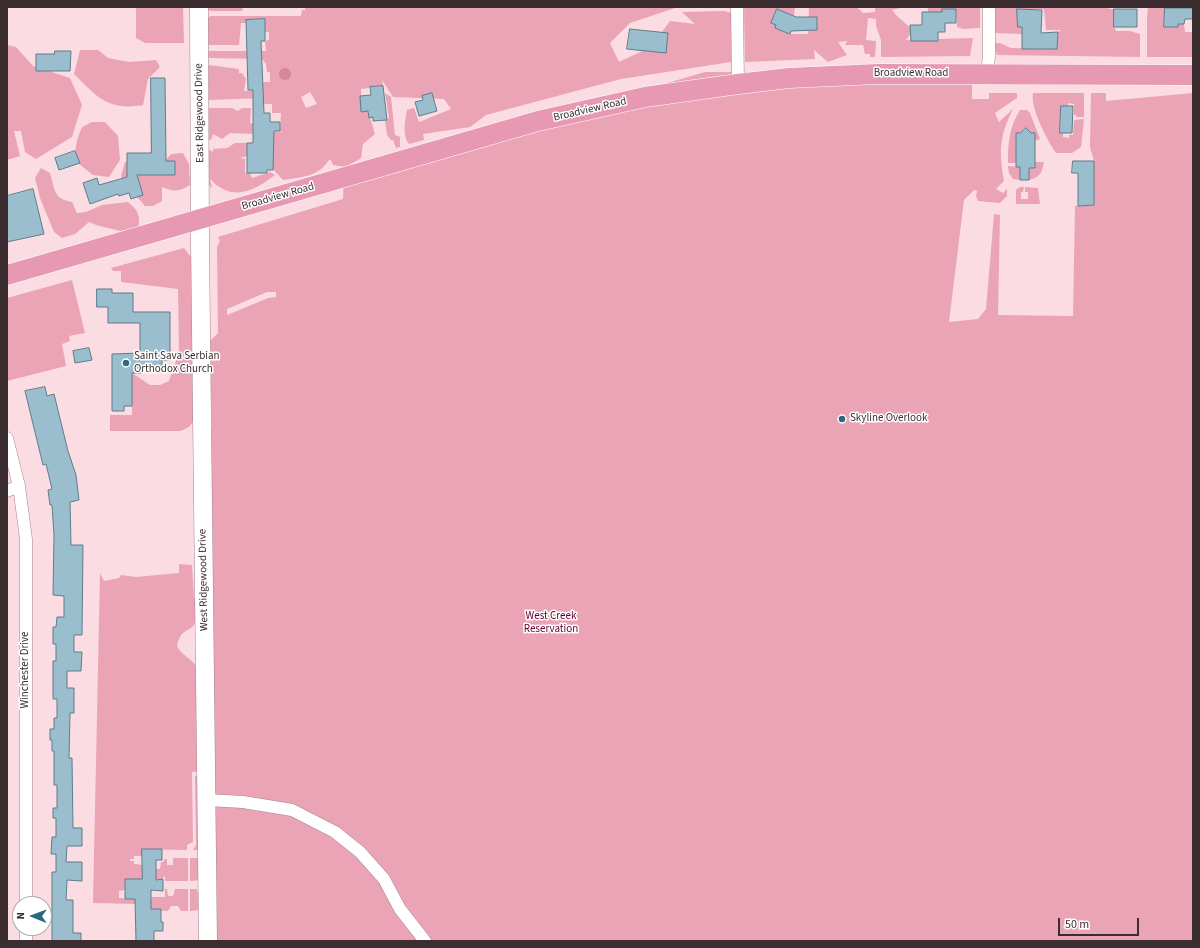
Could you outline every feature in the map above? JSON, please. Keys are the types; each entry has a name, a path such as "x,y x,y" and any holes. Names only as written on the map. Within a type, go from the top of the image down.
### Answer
{"main road":[{"name":"Broadview Road","path":"7,275 553,118 645,97 738,84 852,75 1193,75"}],"street":[{"name":"East Ridgewood Drive","path":"199,7 200,219"},
{"path":"737,7 738,84"},
{"path":"986,74 989,56 989,7"},
{"name":"West Ridgewood Drive","path":"200,219 208,941"},
{"name":"Winchester Drive","path":"7,438 19,486 26,539 26,896"},
{"path":"7,492 19,486"},
{"path":"207,800 243,802 292,810 335,832 360,852 384,879 400,909 425,941"}],"green space":[{"path":"136,7 183,7 184,43 145,43 136,38"},
{"path":"204,7 243,7 242,11 210,11"},
{"path":"305,7 678,7 630,23 610,43 619,62 651,47 670,21 695,24 682,12 724,11 732,13 731,62 621,79 486,115 470,127 423,134 424,140 409,144 405,137 407,110 414,108 419,122 451,109 444,99 393,97 382,80 383,86 361,89 361,112 368,111 375,134 363,144 361,158 346,167 333,165 331,160 329,160 325,166 315,173 303,177 283,180 270,166 271,132 283,132 280,131 281,113 272,113 272,104 264,104 264,98 209,100 204,97 204,68 209,65 239,69 239,73 242,73 246,79 244,91 263,90 263,82 270,82 270,72 267,72 266,64 262,59 210,58 205,56 205,53 209,51 266,51 265,41 269,40 269,32 265,32 265,19 246,20 246,23 241,23 239,45 209,45 205,42 204,20 211,16 301,16 302,10 305,10","holes":["310,92 317,104 306,108 301,97"]},
{"path":"744,7 795,7 794,16 776,25 776,28 790,34 808,34 809,7 857,7 863,13 875,12 875,7 904,7 892,10 913,30 906,40 973,38 970,56 881,57 881,40 876,26 876,19 868,18 866,40 876,41 875,57 870,57 870,54 865,54 863,45 845,45 847,41 838,42 847,55 828,62 814,50 815,59 745,62"},
{"path":"928,7 980,7 980,28 963,29 957,27 956,9 942,9 942,12 928,12"},
{"path":"993,7 1111,7 1108,9 1114,9 1114,27 1116,31 1130,31 1140,34 1140,57 997,55 994,43 1000,43 1011,48 1057,49 1058,32 1061,30 1046,30 1044,9 1018,9 1018,26 1022,27 1022,34 993,33"},
{"path":"1148,7 1178,7 1165,8 1164,27 1178,27 1178,24 1184,24 1185,32 1193,32 1193,57 1147,57"},
{"path":"7,45 16,47 33,66 70,78 82,105 72,137 36,159 25,152 21,131 14,131 20,156 7,160"},
{"path":"80,50 98,50 108,58 129,62 156,60 160,67 148,79 143,105 121,106 112,104 104,100 90,89 74,74"},
{"name":"West Creek Reservation","path":"705,72 972,73 972,99 989,99 989,93 1017,93 1017,98 995,113 999,122 1013,109 1008,119 1001,144 1001,161 1004,181 996,189 1003,193 1007,189 1007,196 1000,203 978,201 976,196 977,191 974,190 964,200 949,322 978,319 986,309 994,214 1000,215 998,315 1073,316 1075,206 1094,205 1094,161 1090,147 1091,93 1106,93 1106,101 1193,93 1193,941 209,941 204,431 212,428 210,341 218,333 217,247 220,241 218,237 343,199 344,177","holes":["267,292 276,292 276,297 268,298 227,315 227,309"]},
{"path":"385,93 391,97 395,135 400,137 400,147 396,148 393,140 391,140 387,135 385,121 389,118"},
{"path":"1033,93 1084,93 1084,117 1076,117 1076,115 1074,115 1074,104 1068,103 1068,106 1061,106 1060,133 1063,133 1063,137 1069,138 1069,135 1073,135 1074,120 1084,119 1081,147 1072,153 1056,153 1044,132 1037,115 1034,107"},
{"path":"209,108 232,108 238,111 242,108 251,108 250,123 253,124 253,134 230,133 222,139 213,134 211,140 204,138 205,110"},
{"path":"1020,110 1027,110 1030,113 1040,139 1035,141 1035,133 1031,133 1026,128 1020,133 1016,133 1016,163 1008,163 1008,149 1011,129"},
{"path":"92,122 105,122 118,136 120,160 109,177 93,175 74,160 77,140 82,127"},
{"path":"235,143 247,143 247,156 240,158 245,159 245,173 250,173 252,178 270,172 275,175 259,186 242,192 226,190 218,186 210,179 211,188 207,181 208,149 213,152 213,149 227,148"},
{"path":"183,153 189,164 190,185 183,189 176,190 169,190 162,187 162,201 153,206 145,206 121,176 125,162 132,161 160,167 171,154"},
{"path":"1035,162 1044,162 1040,174 1029,180 1029,168 1035,167"},
{"path":"1008,166 1020,167 1020,180 1013,179 1009,173"},
{"path":"41,168 50,173 58,196 66,201 72,202 77,213 86,212 102,205 128,202 138,214 138,229 126,233 98,226 89,222 75,234 62,238 54,232 40,198 35,178"},
{"path":"1020,187 1024,187 1023,192 1021,192 1021,199 1028,199 1028,192 1025,192 1025,187 1038,188 1040,204 1016,204 1016,190"},
{"path":"184,248 191,257 193,272 196,418 189,427 181,431 110,431 110,415 132,415 132,373 150,385 160,385 169,381 179,352 178,289 121,282 121,271 113,271 111,268"},
{"path":"72,280 85,333 69,336 70,341 62,344 66,366 7,381 7,298"},
{"path":"179,564 192,565 194,598 198,600 198,614 196,622 191,628 183,633 177,646 178,649 196,666 200,771 192,772 193,842 187,845 187,850 142,849 142,856 134,856 134,859 130,859 130,861 134,861 134,864 160,869 161,862 165,859 167,859 167,865 173,865 173,858 188,858 188,881 165,881 165,876 162,879 125,879 125,890 119,891 119,898 151,900 152,897 165,897 165,889 167,889 168,896 173,896 175,889 188,889 188,911 181,911 178,906 171,906 168,911 136,909 136,904 93,903 100,573 104,581 119,578 121,575 136,577 179,573"},
{"path":"195,776 200,776 200,844 198,850 193,850 196,845"},
{"path":"190,858 198,858 201,880 190,881"},
{"path":"190,889 197,889 197,892 201,893 199,910 190,911"}],"shaded area":[{"path":"283,68 287,68 291,74 287,80 283,80 279,76 279,72"}],"building":[{"path":"1165,8 1193,8 1193,19 1185,19 1184,24 1178,24 1178,27 1164,27"},
{"path":"777,9 796,17 817,17 817,30 791,31 790,34 775,28 776,25 771,23"},
{"path":"942,9 956,9 956,23 945,23 945,32 938,32 938,41 911,41 910,25 922,25 922,12 942,12"},
{"path":"1017,9 1042,10 1041,33 1058,32 1057,49 1022,49 1022,27 1018,27"},
{"path":"1114,9 1137,9 1137,27 1114,27"},
{"path":"265,19 265,41 261,41 264,113 270,113 270,122 280,122 280,131 274,131 273,170 267,170 267,173 247,173 247,143 253,143 253,90 248,90 246,20"},
{"path":"630,29 668,33 666,53 627,49"},
{"path":"55,51 71,51 70,71 36,71 36,54 54,54"},
{"path":"151,78 165,78 166,161 175,161 175,175 137,175 143,195 131,199 129,193 119,196 118,194 90,204 83,183 97,178 99,185 127,177 127,153 151,153"},
{"path":"383,86 387,120 373,121 373,117 369,118 368,111 361,112 360,96 371,95 370,87"},
{"path":"432,93 437,111 419,116 415,102 423,100 422,96"},
{"path":"1061,106 1073,106 1072,133 1060,133"},
{"path":"1026,128 1031,133 1035,133 1035,168 1029,168 1029,180 1020,180 1020,167 1016,167 1016,133 1020,133"},
{"path":"75,151 80,163 59,170 55,158"},
{"path":"1073,161 1094,161 1094,205 1078,206 1078,173 1072,173"},
{"path":"33,189 44,234 7,242 7,196"},
{"name":"Saint Sava Serbian Orthodox Church","path":"97,289 112,289 112,293 133,293 133,312 170,312 170,360 162,360 162,366 141,366 141,373 132,373 132,406 124,406 124,411 112,411 112,354 140,353 140,323 108,323 108,307 97,307"},
{"path":"89,348 92,360 75,363 73,351"},
{"path":"45,387 47,396 54,394 68,451 76,475 79,500 70,502 71,545 83,545 82,635 74,635 74,652 82,652 81,671 67,671 67,688 74,688 74,713 70,713 69,758 72,758 73,828 82,828 82,846 67,846 66,862 82,862 82,881 67,880 66,900 73,900 73,933 81,933 81,941 52,941 52,872 56,872 56,854 51,854 52,837 56,837 56,818 53,818 53,808 57,808 57,785 54,785 54,751 52,751 52,740 50,740 50,729 54,729 54,718 57,718 57,699 53,699 53,661 56,661 56,644 53,644 53,627 56,627 57,617 64,617 64,596 53,595 54,535 52,505 50,505 48,490 52,489 46,464 43,465 25,391"},
{"path":"142,849 162,849 162,860 156,860 156,880 163,879 163,891 151,890 151,909 161,909 163,931 154,931 154,941 136,941 135,899 125,899 125,879 142,879"}],"place":[{"name":"Saint Sava Serbian Orthodox Church","path":"126,363"},
{"name":"Skyline Overlook","path":"842,419"}]}
